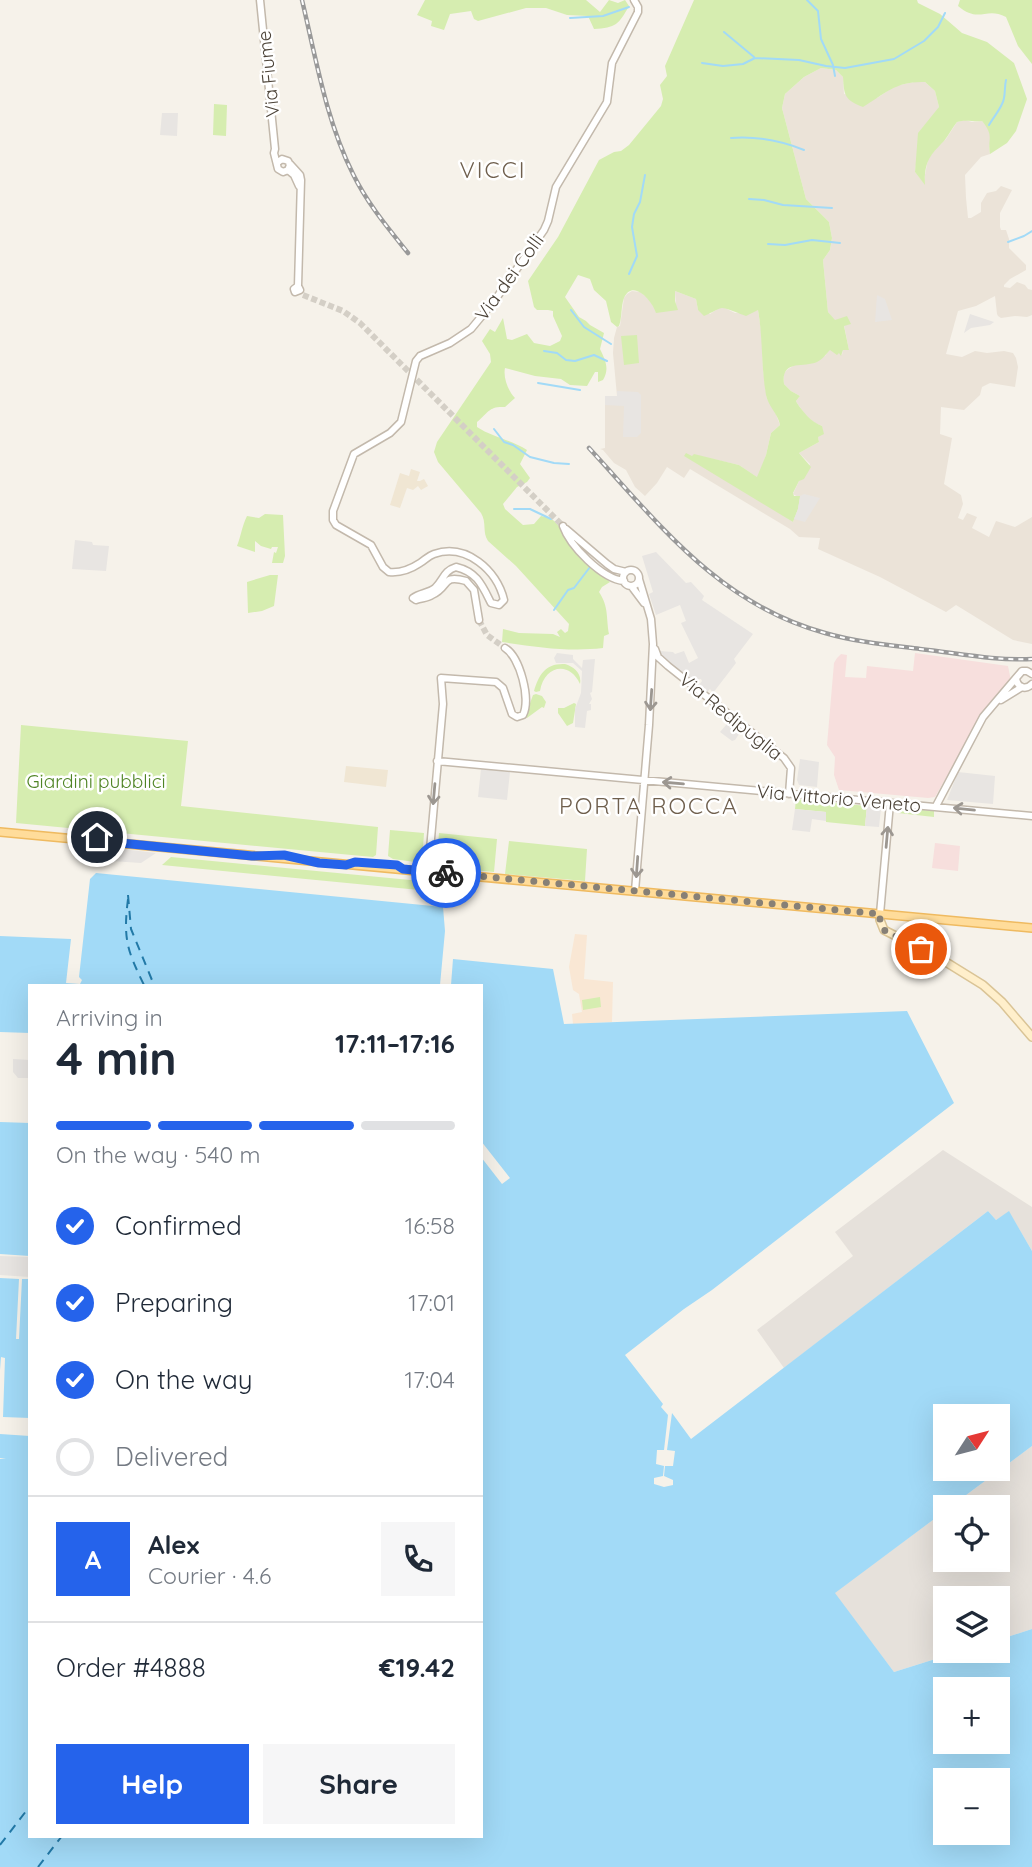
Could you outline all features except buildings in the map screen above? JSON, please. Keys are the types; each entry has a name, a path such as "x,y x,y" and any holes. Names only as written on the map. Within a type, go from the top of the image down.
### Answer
{"main road":[{"path":"0,832 70,839 75,835 117,839 121,843 319,863 1032,928"},
{"path":"880,914 884,930 983,985 1002,1002 1032,1037"}],"street":[{"name":"Via Fiume","path":"260,0 274,153 279,161"},
{"name":"Via dei Colli","path":"480,620 474,590 466,581 452,578 433,595 416,600 413,598 434,589 445,572 456,567 478,578 491,603 499,605 504,597 497,582 471,556 459,551 438,553 412,567 396,573 388,572 370,545 336,524 333,511 354,453 390,433 401,422 416,360 471,329 495,300 544,230 556,187 607,102 612,63 638,12 634,0"},
{"path":"289,167 284,172 277,167 279,161 287,160 299,187 297,263 300,291"},
{"path":"624,581 606,576 569,538 562,526 614,569 635,571 638,574 651,619 652,674 635,891"},
{"path":"626,572 624,581 648,608"},
{"path":"632,587 639,579"},
{"name":"Via Redipuglia","path":"653,644 657,657 785,758 790,768 789,794"},
{"path":"428,872 443,704 441,678 496,682 503,688 513,715 523,715 525,699 520,671 512,652 505,648"},
{"path":"936,806 983,717 1021,671 1030,673 1032,662"},
{"name":"Via Redipuglia","path":"652,674 659,665 668,666"},
{"path":"1016,678 1017,684 1022,687 1027,688 1032,684"},
{"path":"993,704 1022,687"},
{"name":"Via Vittorio Veneto","path":"437,764 1032,816"},
{"path":"880,914 890,803"},
{"path":"921,949 924,923"}],"shaded area":[{"path":"821,68 836,70 843,77 844,94 877,98 895,86 914,82 925,82 935,91 939,107 917,157 915,172 925,184 928,159 957,122 982,121 989,129 990,154 981,157 965,175 968,218 981,212 981,203 987,193 996,191 1001,186 1012,190 1000,213 1000,227 1001,230 1006,230 1009,248 1026,265 1026,270 1010,279 1004,287 1010,288 1017,282 1032,290 1032,315 1001,318 997,314 995,296 976,306 958,311 946,354 962,357 975,351 1013,353 1018,367 1015,387 990,383 982,387 980,395 964,410 941,407 940,434 952,438 944,484 961,495 963,504 958,518 963,520 967,513 977,517 972,528 989,537 996,521 1015,527 1032,517 1032,644 1013,640 956,605 946,612 880,577 818,549 820,538 799,537 690,469 684,478 667,467 645,496 635,487 626,470 600,449 605,448 605,396 617,396 614,338 617,327 620,326 627,294 632,291 640,292 649,299 655,309 667,311 676,306 675,291 696,299 698,310 710,314 719,308 735,313 758,310 767,399 780,425 771,433 758,478 739,465 695,455 793,522 800,498 793,494 810,464 799,453 819,442 822,426 807,417 796,401 800,396 784,384 784,373 796,364 825,356 830,349 842,355 843,350 849,350 844,325 850,324 834,320 828,312 823,260 830,250 832,238 829,222 806,199 782,108 785,94 804,77"},
{"path":"162,113 178,113 177,136 160,135"},
{"path":"877,295 885,299 892,320 875,322"},
{"path":"970,314 994,322 971,328 964,333"},
{"path":"617,391 638,392 641,395 641,433 637,437 623,437 624,406 605,405 605,396 617,396"},
{"path":"411,469 420,472 417,481 424,479 428,486 421,490 418,486 413,490 407,488 400,508 390,505 400,473 409,476"},
{"path":"804,494 820,498 805,522 794,519 800,496"},
{"path":"75,540 109,546 106,571 72,569"},
{"path":"656,552 686,583 691,582 704,596 702,600 753,634 734,659 736,663 713,693 710,689 707,692 699,685 701,679 695,685 659,655 659,651 675,654 684,651 689,663 698,658 681,623 686,621 680,605 656,615 649,594 653,592 642,556"},
{"path":"557,653 573,655 573,659 582,668 583,660 595,659 590,693 592,699 589,704 591,710 587,711 585,728 575,727 575,709 581,693 582,671 573,663 556,663 554,658"},
{"path":"915,653 1008,666 1011,681 982,716 935,797 839,790 834,775 835,757 827,745 834,663 841,654 847,655 845,677 866,678 867,666 913,671"},
{"path":"731,723 741,731 732,741 720,732"},
{"path":"800,759 819,762 817,787 799,785 797,780"},
{"path":"346,766 388,770 386,787 344,782"},
{"path":"481,769 510,772 507,800 478,797"},
{"path":"958,772 995,776 993,804 947,800"},
{"path":"867,806 881,808 879,827 865,826"},
{"path":"795,809 826,812 826,821 812,819 810,832 792,830"},
{"path":"935,843 960,846 958,871 932,868"},
{"path":"97,846 156,853 141,863 96,860"},
{"path":"575,934 587,935 584,979 613,982 612,1022 573,1024 572,1014 582,1012 579,994 573,990 569,967"},
{"path":"13,1059 28,1060 28,1078 18,1078 13,1072"},
{"path":"943,1150 1032,1207 1032,1251 1009,1212 996,1220 988,1211 784,1368 757,1330 853,1256 835,1232"},
{"path":"0,1256 28,1257 28,1277 0,1275"},
{"path":"1032,1446 1032,1629 1010,1636 1010,1586 933,1586 933,1660 894,1672 834,1593 933,1520 933,1572 1010,1572 1010,1495 966,1495 985,1481 1010,1481 1010,1462"}],"green space":[{"path":"425,0 586,0 600,12 609,0 618,3 625,0 629,6 616,24 594,29 588,16 567,15 546,8 526,8 478,21 474,19 471,11 450,14 444,30 431,26 432,21 417,15"},
{"path":"694,0 917,0 940,14 962,33 987,42 1014,63 1027,99 1016,131 1007,143 990,154 989,134 982,121 957,122 928,160 925,185 915,172 918,133 939,107 935,91 925,82 899,86 863,107 852,102 847,96 843,77 836,70 821,68 804,77 785,94 782,108 806,199 829,222 832,238 830,250 823,260 828,312 835,320 847,316 851,324 844,326 849,350 843,350 841,356 830,350 817,362 789,368 784,376 784,384 800,396 797,403 814,422 822,426 824,434 818,437 819,442 799,453 811,467 793,493 800,498 793,522 684,456 686,453 692,456 694,454 739,465 757,477 771,433 780,425 766,395 758,310 746,316 722,308 704,316 698,310 696,299 675,291 678,310 656,313 647,298 632,290 624,298 617,327 611,322 606,301 594,290 590,279 578,275 565,297 579,317 604,333 600,349 606,368 603,380 598,382 598,372 595,372 587,386 570,385 561,379 505,368 507,384 515,398 505,407 490,410 477,422 477,427 527,450 520,464 530,478 517,487 503,504 505,509 523,525 534,524 541,516 553,520 576,552 610,582 599,592 606,607 609,634 604,636 603,648 590,649 502,642 503,629 560,637 557,632 561,629 565,633 568,631 569,624 516,566 488,541 481,513 438,462 434,452 437,442 491,362 490,354 482,341 490,329 495,332 503,318 507,339 512,340 527,334 534,343 550,346 560,341 562,336 553,311 537,310 534,307 528,281 558,237 599,160 629,145 661,106 663,99 660,85 667,76 665,66"},
{"path":"960,0 1032,0 1032,64 1018,46 1006,17 993,13 972,14 958,6"},
{"path":"214,104 227,105 226,136 213,135"},
{"path":"637,335 639,363 624,365 621,336"},
{"path":"265,514 283,515 283,563 272,563 278,547 271,549 255,541 255,552 237,546 247,516 259,518"},
{"path":"278,575 274,606 248,613 247,582"},
{"path":"565,664 577,671 580,684 570,671 557,669 546,676 540,691 534,691 544,671 553,665"},
{"path":"533,695 542,696 546,702 544,708 527,718 525,717"},
{"path":"574,703 573,723 567,726 558,713 558,708"},
{"name":"Giardini pubblici","path":"21,725 188,741 181,806 378,827 376,855 373,857 16,823"},
{"path":"796,799 867,806 865,826 826,822 826,812 795,809"},
{"path":"899,808 934,811 934,817 898,813"},
{"path":"390,830 424,833 422,863 388,856"},
{"path":"439,833 497,839 494,872 436,867"},
{"path":"509,841 587,849 585,881 505,874"},
{"path":"171,857 431,882 440,892 162,865"},
{"path":"600,997 601,1007 583,1010 582,1000"}],"water":[{"path":"96,873 443,907 445,931 440,984 80,984 90,879"},
{"path":"0,936 71,939 66,983 80,984 28,984 28,1033 0,1032"},
{"path":"453,959 553,969 564,1024 907,1011 954,1103 625,1355 663,1404 661,1407 668,1415 664,1450 657,1450 656,1464 664,1466 663,1476 654,1478 654,1484 664,1487 673,1485 673,1480 664,1476 665,1466 673,1466 675,1451 667,1450 672,1413 691,1439 988,1211 996,1220 1009,1211 1032,1251 1032,1446 1010,1462 1010,1404 933,1404 933,1481 985,1481 966,1495 933,1495 933,1520 835,1593 894,1672 933,1660 933,1663 1010,1663 1010,1636 1032,1629 1032,1867 0,1867 0,1459 6,1459 0,1458 0,1434 28,1436 28,1838 483,1838 483,1160 502,1184 510,1178 483,1144 483,984 451,984"},
{"path":"0,1122 28,1123 28,1256 0,1254"},
{"path":"0,1278 19,1279 16,1339 19,1339 22,1279 28,1279 28,1418 3,1417 5,1358 1,1357 0,1370"}],"waterway":[{"path":"807,0 818,11 821,39 835,76"},
{"path":"570,18 603,16 629,7"},
{"path":"702,63 723,66 743,64 755,58 799,60 845,68 894,59 924,41 938,27 945,13"},
{"path":"724,32 754,57"},
{"path":"989,125 1003,101 1006,80"},
{"path":"731,138 768,140 804,150"},
{"path":"629,274 637,256 632,227 645,175"},
{"path":"749,199 783,205 832,208"},
{"path":"1008,242 1032,231"},
{"path":"768,244 785,245 812,240 840,243"},
{"path":"571,310 584,327 611,344"},
{"path":"544,351 557,353 566,360 575,361 594,355 607,361"},
{"path":"538,383 580,390"},
{"path":"494,429 504,442 530,457 569,464"},
{"path":"514,509 530,509 551,519"},
{"path":"554,610 568,590 574,588 590,567"}],"ferry route":[{"path":"128,895 131,929 154,984"},
{"path":"128,899 126,935 144,984"},
{"path":"0,1845 28,1809"},
{"path":"38,1867 60,1838"}],"tunnel":[{"path":"303,295 343,311 360,323 563,526"},
{"path":"479,620 487,635 505,648"}],"railway":[{"path":"302,0 323,89 344,153 365,195 408,253"},
{"path":"589,448 667,533 694,558 722,582 753,603 787,620 825,633 872,643 990,658 1032,659"}],"way so far":[{"path":"446,873 880,914 884,930 921,949"}],"district":[{"name":"VICCI","path":"493,170"},
{"name":"PORTA ROCCA","path":"649,806"}],"route":[{"path":"97,837 159,848 252,856 284,855 319,863 397,865 403,869 446,873"}]}
